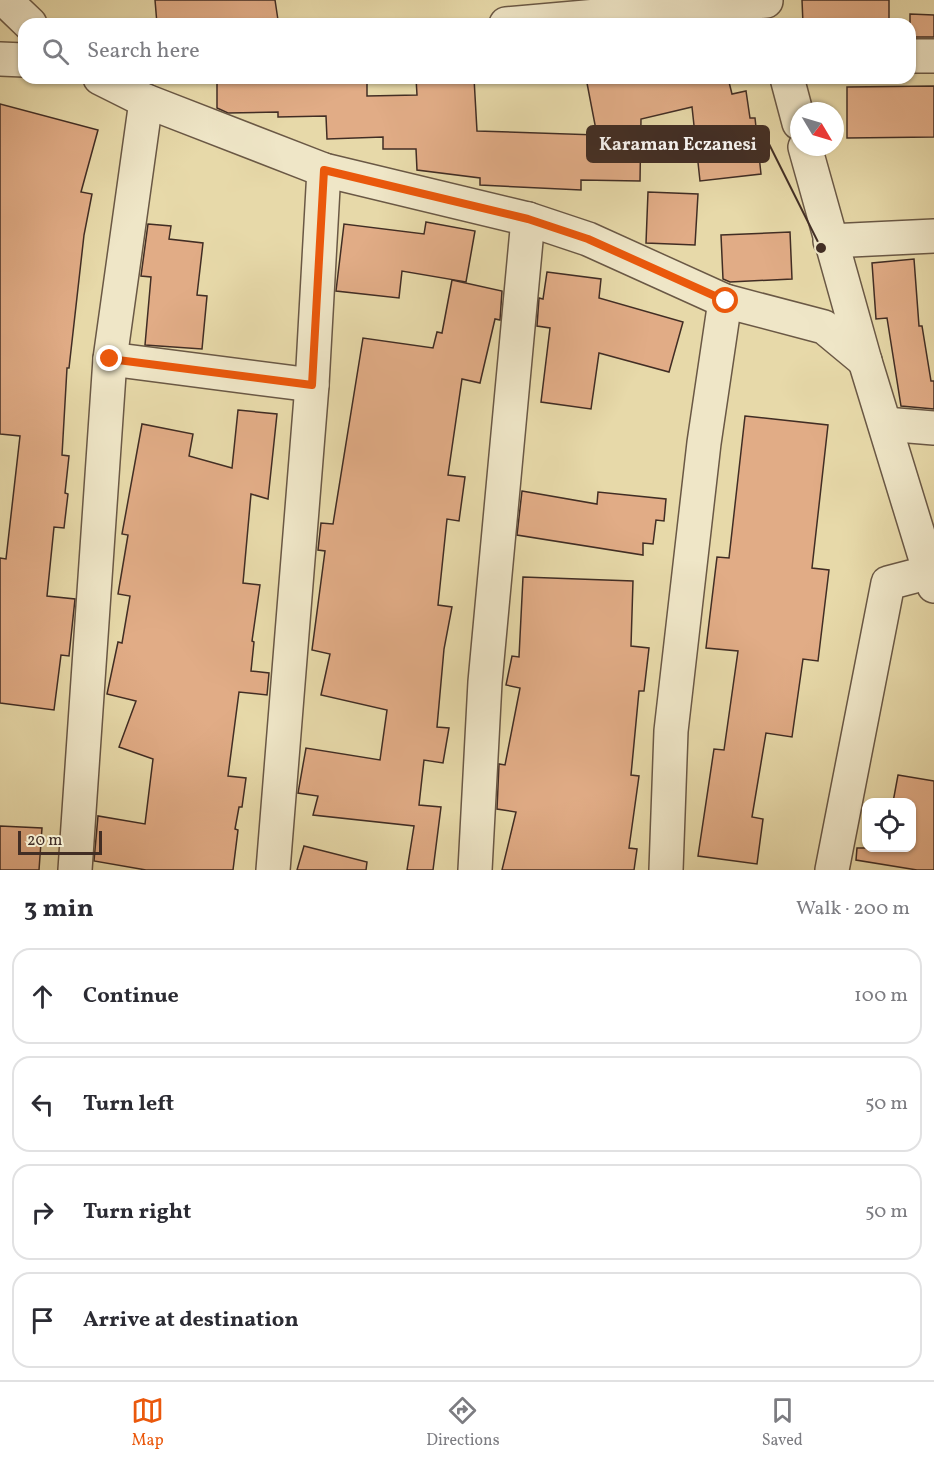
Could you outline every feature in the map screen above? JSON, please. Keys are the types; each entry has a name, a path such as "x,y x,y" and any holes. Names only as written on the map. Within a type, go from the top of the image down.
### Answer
{"street":[{"path":"5,0 24,18"},
{"path":"604,18 768,8"},
{"path":"916,56 934,56"},
{"path":"0,59 18,60"},
{"path":"112,84 146,101 324,170 528,219 588,239 726,301 824,327 865,361"},
{"path":"789,84 793,102"},
{"path":"75,870 110,359 146,101"},
{"path":"807,156 865,361 932,579 888,583 832,870"},
{"path":"273,870 312,385 324,170"},
{"path":"475,870 485,682 528,219"},
{"path":"830,241 934,236"},
{"path":"666,870 671,730 705,443 726,301"},
{"path":"110,359 312,385"},
{"path":"885,424 934,428"}],"building":[{"path":"155,0 275,0 278,18 156,18"},
{"path":"802,0 889,0 889,18 803,18"},
{"path":"910,14 934,15 934,37 916,37 916,18 910,18"},
{"path":"217,84 367,84 367,96 417,95 416,84 474,84 477,131 597,135 587,84 730,84 732,94 746,91 750,118 755,118 761,174 700,181 692,107 641,119 640,181 581,180 581,190 480,185 480,178 417,170 416,149 383,149 383,137 327,139 326,116 278,117 278,112 228,113 217,108"},
{"path":"934,86 934,137 847,138 847,87"},
{"path":"0,104 98,130 81,192 92,194 84,235 69,368 67,368 62,455 69,456 65,493 68,494 64,528 54,527 47,596 75,599 69,656 61,655 54,710 0,703 0,558 6,559 20,436 0,434"},
{"path":"648,192 698,194 695,245 646,243"},
{"path":"426,222 475,231 466,282 402,271 399,298 336,291 344,224 424,234"},
{"path":"148,224 171,226 169,239 203,243 197,295 207,296 202,349 145,345 151,277 141,276"},
{"path":"790,232 792,279 730,282 723,279 721,235"},
{"path":"914,259 919,326 922,326 931,381 934,381 934,409 901,406 887,318 876,319 872,263"},
{"path":"547,272 601,279 599,298 683,322 669,372 599,353 591,409 541,402 550,328 537,326 539,298 543,299"},
{"path":"452,280 502,291 500,320 495,319 480,383 462,379 448,475 465,477 459,521 447,519 438,605 452,607 444,649 437,727 449,728 443,763 424,760 419,805 441,807 433,870 407,870 414,826 313,815 318,796 298,793 306,748 380,760 387,710 321,695 330,654 312,650 325,551 318,550 321,523 333,524 363,338 433,348 437,332 442,333"},
{"path":"238,410 277,414 268,499 251,494 243,583 260,585 252,641 254,642 251,671 269,673 267,695 239,692 228,776 246,778 242,807 239,807 235,829 238,830 233,870 146,870 94,861 98,816 145,824 153,759 119,747 136,701 107,694 118,642 122,643 130,596 118,594 128,535 122,534 142,424 193,434 189,456 232,468"},
{"path":"745,416 828,425 812,568 829,570 818,661 803,659 792,737 766,733 752,817 763,819 757,864 698,856 714,749 724,750 738,651 706,648 717,557 729,558"},
{"path":"522,491 597,504 598,492 666,499 664,521 656,520 653,544 643,543 643,555 517,535"},
{"path":"523,577 633,581 631,646 649,648 644,691 639,691 631,775 639,776 629,848 637,849 634,870 502,870 516,812 497,809 499,764 505,765 520,688 506,685 512,656 519,657"},
{"path":"898,775 934,781 934,870 917,870 856,860 857,848 862,848 862,852 916,852 916,798 894,798"},
{"path":"0,826 42,828 39,870 0,870"},
{"path":"304,846 367,862 366,870 297,870"}],"place":[{"name":"Karaman Eczanesi","path":"821,248"}],"route":[{"path":"110,359 312,385 324,170 528,219 588,239 726,301"}]}
